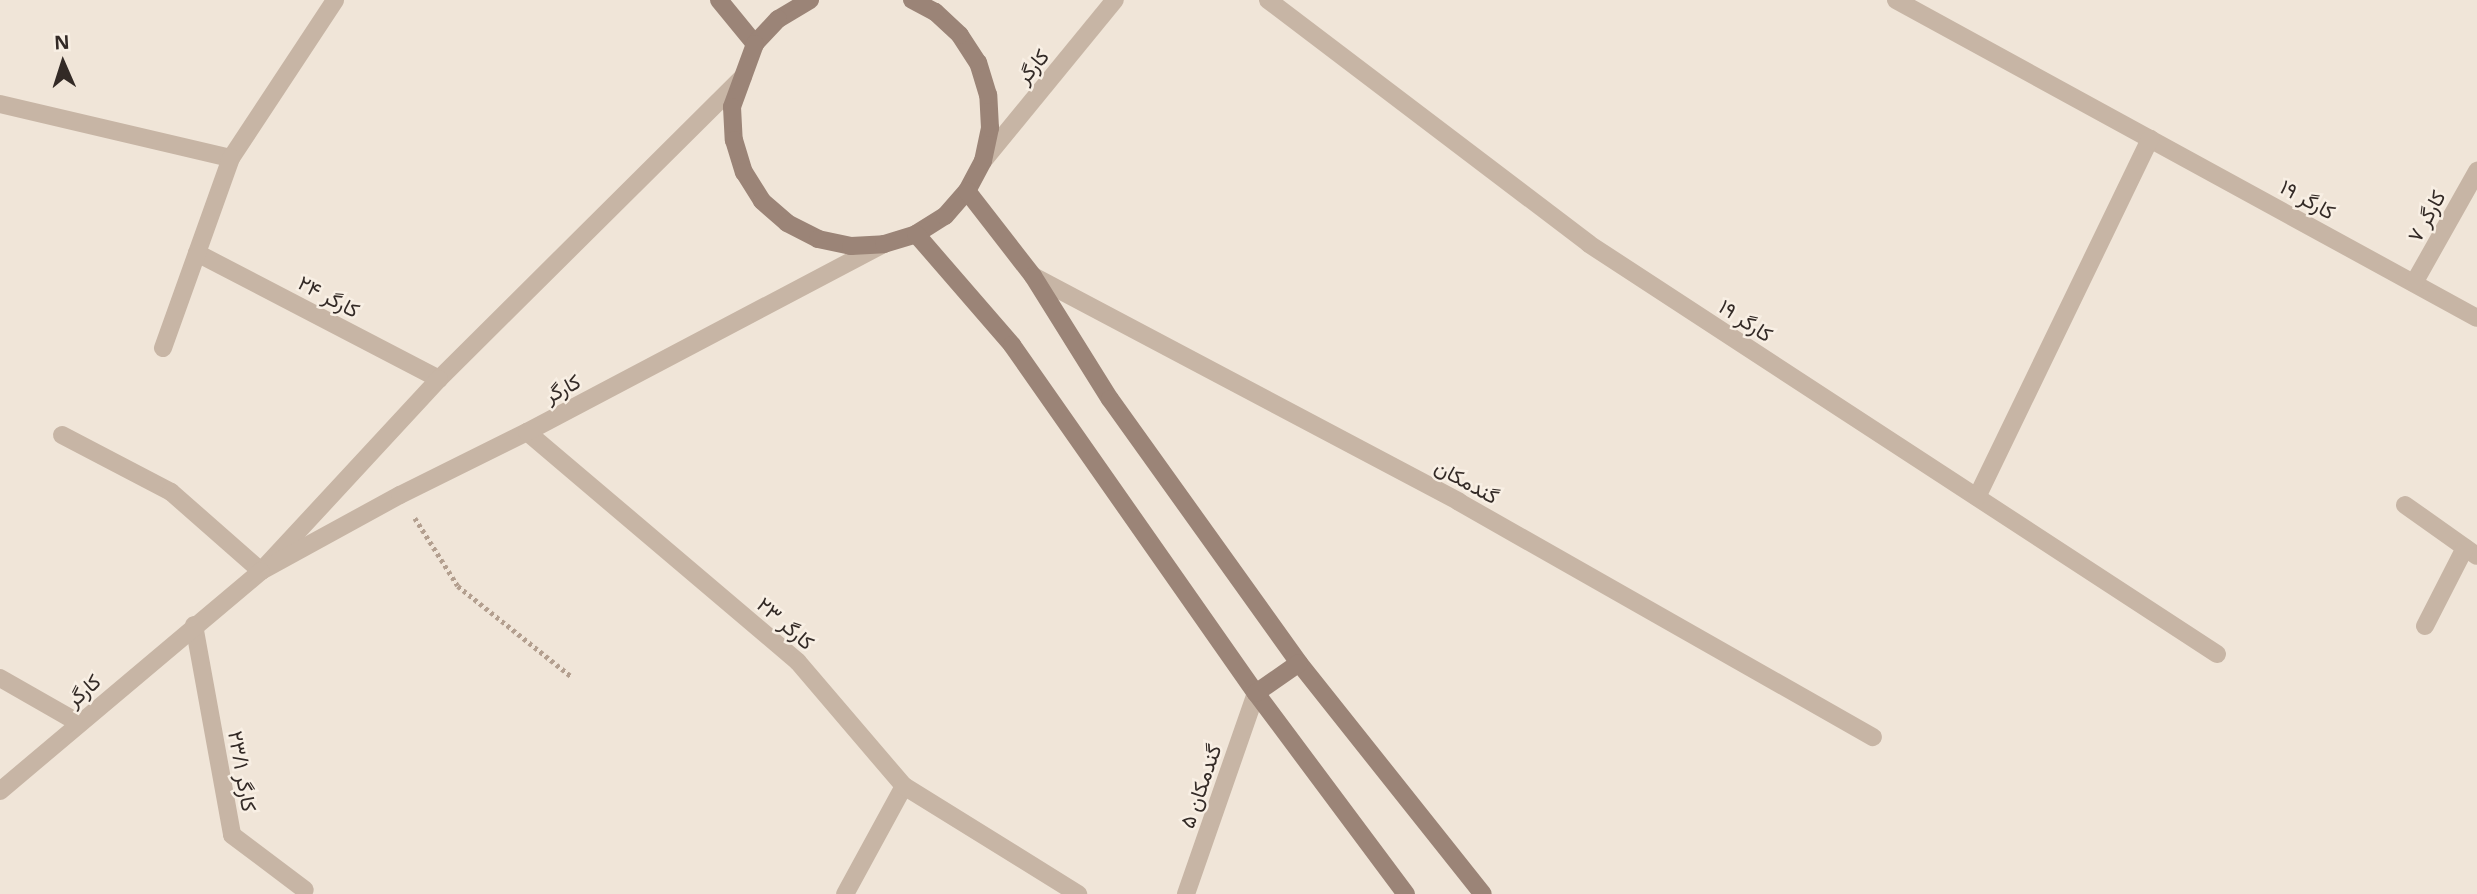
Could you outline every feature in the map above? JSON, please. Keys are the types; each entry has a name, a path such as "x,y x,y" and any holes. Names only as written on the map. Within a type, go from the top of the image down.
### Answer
{"main road":[{"path":"719,0 755,44"},
{"path":"810,0 778,19 755,44 732,107 734,141 744,172 762,201 787,223 818,239 850,246 884,244 916,234 945,216 967,191 983,161 990,128 988,95 978,63 960,34 935,12 912,0"},
{"name":"گندمکان","path":"967,191 1032,276 1110,398 1299,663 1483,894"},
{"path":"916,234 1012,345 1256,694 1406,894"},
{"path":"1256,694 1299,663"}],"street":[{"path":"163,348 231,158 335,0"},
{"name":"کارگر","path":"983,161 1115,0"},
{"name":"کارگر ۱۹","path":"1268,0 1589,244 2217,654"},
{"name":"کارگر ۱۹","path":"1896,0 2477,318"},
{"name":"کارگر","path":"0,791 261,571 439,379 743,78"},
{"path":"0,104 231,158"},
{"path":"1977,497 2150,139"},
{"name":"کارگر ۷","path":"2414,283 2477,172"},
{"name":"کارگر","path":"261,571 400,495 527,432 884,244"},
{"name":"کارگر ۲۴","path":"197,253 439,379"},
{"name":"گندمکان","path":"1032,276 1459,502 1873,737"},
{"name":"کارگر ۲۳","path":"527,432 798,662 904,786 1078,894"},
{"path":"62,435 171,492 261,571"},
{"path":"2405,505 2471,552 2425,626"},
{"name":"کارگر ۲۳/۱","path":"194,625 232,835 305,890"},
{"path":"0,678 79,723"},
{"name":"گندمکان ۵","path":"1186,894 1256,694"},
{"path":"845,894 904,786"}],"path":[{"path":"400,495 458,586 572,677"}]}
